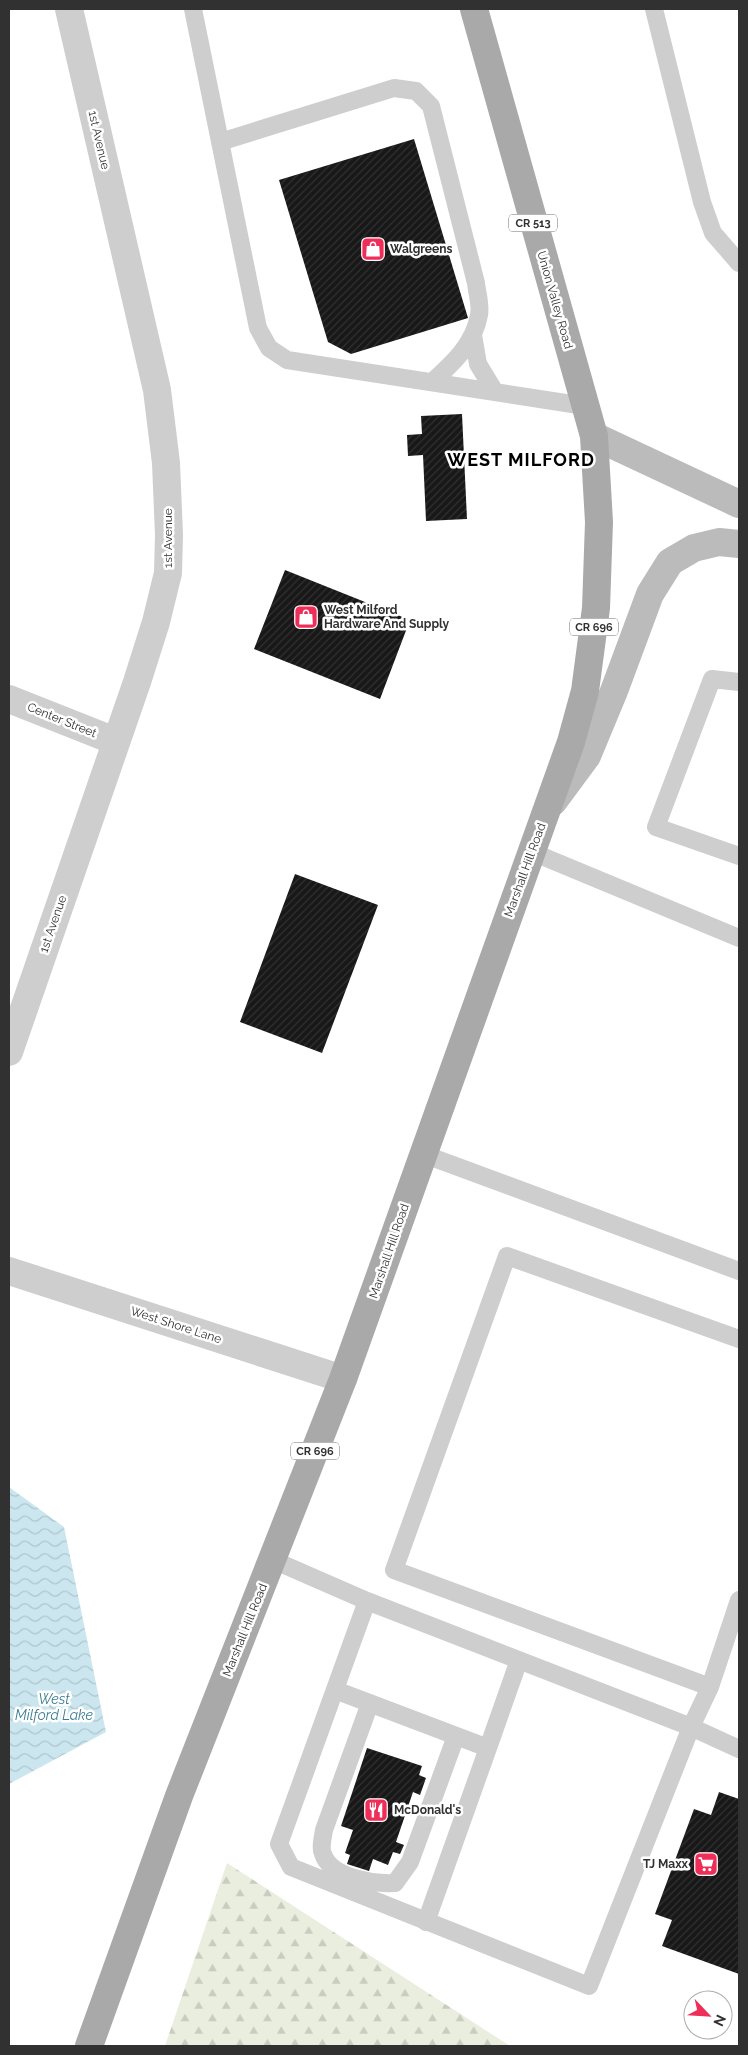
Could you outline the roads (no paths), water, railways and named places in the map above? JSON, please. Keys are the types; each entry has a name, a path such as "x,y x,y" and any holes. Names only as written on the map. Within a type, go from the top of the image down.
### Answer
{"main road":[{"name":"Union Valley Road","path":"474,9 594,436"},
{"path":"594,436 739,504"},
{"name":"Marshall Hill Road","path":"89,2046 179,1796 343,1379 572,742 587,682 596,608 598,541 594,436"},
{"path":"546,811 587,756 614,691 650,594 670,562 694,548 719,542 739,544"}],"street":[{"name":"1st Avenue","path":"9,1052 156,622 168,573 169,535 166,463 157,390 69,9"},
{"name":"Center Street","path":"9,698 115,741"},
{"name":"West Shore Lane","path":"9,1271 343,1379"}],"lane":[{"path":"193,9 258,328 269,348 287,360 585,406"},
{"path":"654,9 702,202 713,233 739,263"},
{"path":"220,142 394,88 416,91 431,106 476,283 480,313 473,335 456,360 432,382"},
{"path":"473,335 478,364 495,392"},
{"path":"739,682 712,679 656,827 739,856"},
{"path":"532,852 739,938"},
{"path":"423,1154 739,1270"},
{"path":"710,1687 394,1570 507,1256 739,1339"},
{"path":"273,1560 367,1601 691,1727 739,1749"},
{"path":"367,1601 279,1844 291,1867 589,1986 691,1727 710,1687 739,1600"},
{"path":"426,1922 520,1660"},
{"path":"335,1690 488,1748"},
{"path":"370,1703 324,1830 322,1852 329,1865 348,1875 374,1884 396,1884 410,1862 456,1736"}],"water":[{"name":"West Milford Lake","path":"9,1487 64,1527 106,1732 9,1784"}],"place":[{"name":"Walgreens","path":"373,249"},
{"name":"West Milford Hardware And Supply","path":"306,617"},
{"name":"McDonald's","path":"376,1810"},
{"name":"TJ Maxx","path":"706,1864"}],"district":[{"name":"WEST MILFORD","path":"521,460"}]}
